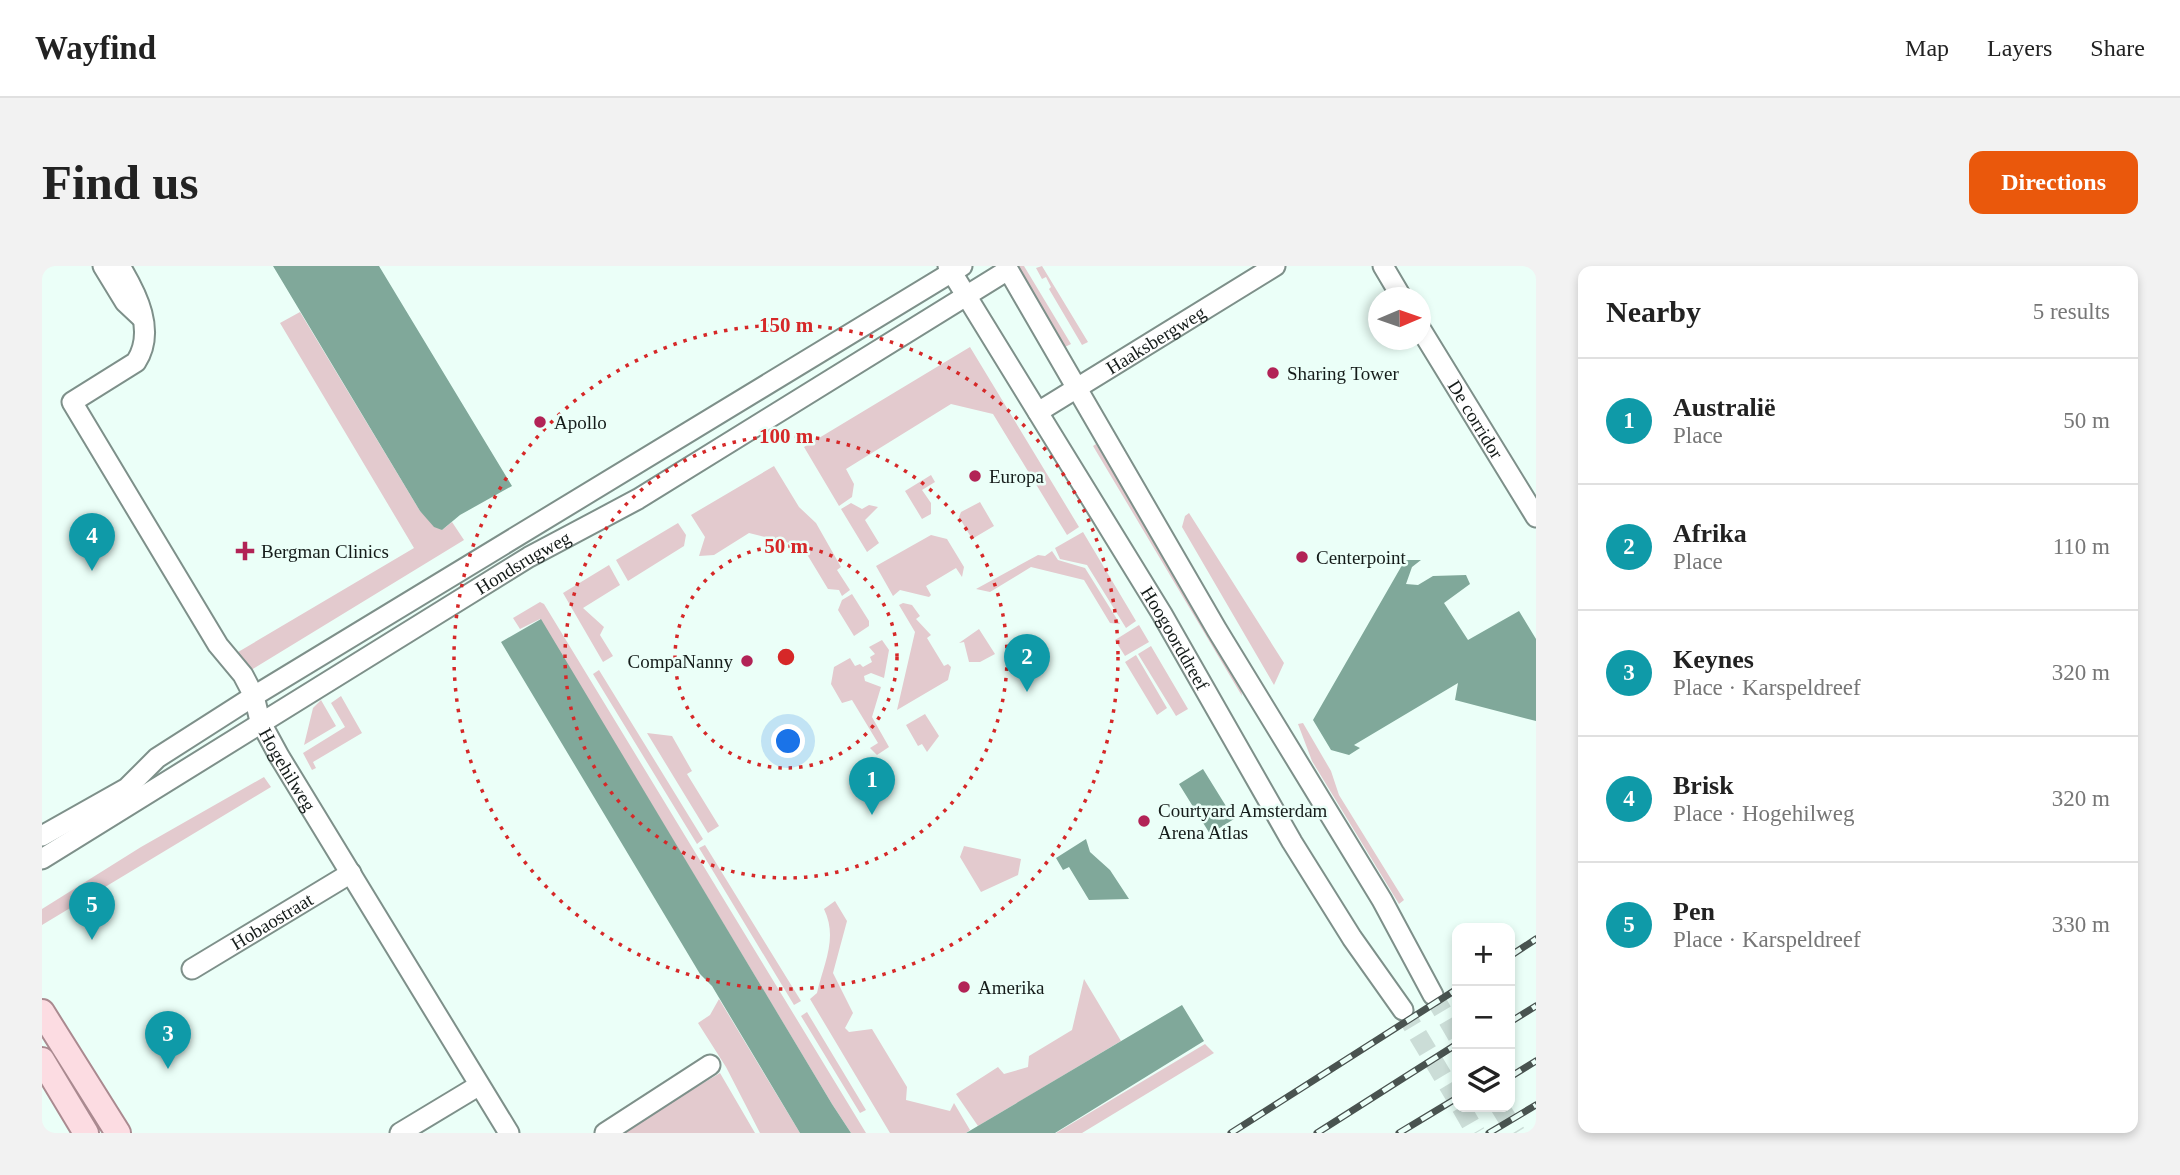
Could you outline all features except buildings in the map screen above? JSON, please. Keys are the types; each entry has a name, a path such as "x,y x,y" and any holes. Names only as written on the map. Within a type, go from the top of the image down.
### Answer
{"main road":[{"path":"42,1013 118,1133"},
{"path":"42,1060 86,1133"}],"street":[{"path":"103,266 125,302 142,318"},
{"path":"120,266 135,292 142,318"},
{"name":"Haaksbergweg","path":"1038,412 1275,266"},
{"path":"1383,266 1395,287"},
{"name":"Hoogoorddreef","path":"954,268 966,296 1162,614 1292,842 1367,961 1403,1010"},
{"name":"Hondsrugweg","path":"42,836 127,788 157,758 254,696 954,268"},
{"path":"1007,268 1217,630 1382,901 1433,995"},
{"name":"Hondsrugweg","path":"42,859 529,557 638,499 1007,268"},
{"name":"Hogehilweg","path":"142,318 146,341 136,362 72,402 211,634 243,675 254,696 260,722 478,1086 509,1133"},
{"name":"De corridor","path":"1431,346 1534,518"},
{"name":"Hobaostraat","path":"192,969 351,873"},
{"path":"42,1037 73,1085 98,1100"},
{"path":"605,1133 710,1065"},
{"path":"400,1133 478,1086"}],"shaded area":[{"path":"273,266 379,266 512,486 460,515 442,530 434,527 420,511"},
{"path":"1013,266 1024,266 1071,344 1063,348"},
{"path":"1042,266 1088,342 1082,345 1049,289 1051,287 1046,277 1042,279 1036,268"},
{"path":"300,312 420,511 442,530 452,522 464,540 251,670 233,655 414,548 280,323"},
{"path":"970,347 1079,527 1067,535 993,414 951,404 846,469 854,484 852,497 839,506 804,447"},
{"path":"1096,444 1240,683 1242,696 1093,446"},
{"path":"774,466 799,507 816,523 841,567 837,570 850,590 842,596 839,590 828,589 802,546 749,533 714,555 699,556 705,537 691,515"},
{"path":"931,475 935,482 922,490 931,503 931,514 922,519 905,491"},
{"path":"980,502 994,526 972,539 959,517 961,512"},
{"path":"851,503 862,509 869,505 878,507 865,520 879,543 867,552 841,509"},
{"path":"1189,513 1284,663 1274,685 1182,527 1185,516"},
{"path":"678,523 686,535 684,546 628,581 616,560"},
{"path":"1083,532 1136,621 1126,628 1087,565 1060,559 1055,548"},
{"path":"931,535 947,539 964,567 962,577 956,568 926,586 931,595 929,597 900,590 893,596 876,566"},
{"path":"1052,551 1058,560 1085,568 1120,624 1110,623 1084,580 1031,567 990,592 976,589 1038,555 1045,556"},
{"path":"1405,560 1421,560 1412,567 1406,584 1418,585 1433,576 1466,575 1470,584 1444,603 1468,640 1519,611 1536,639 1536,721 1455,700 1458,683 1354,745 1360,748 1349,755 1331,750 1313,720"},
{"path":"609,565 620,585 583,608 604,627 600,635 613,656 603,662 563,593"},
{"path":"852,594 869,621 869,626 854,636 838,610 842,600"},
{"path":"540,602 544,604 866,1133 851,1133 832,1104 540,619 520,629 513,618"},
{"path":"899,605 912,605 920,616 916,619 931,635 927,638 944,666 948,664 951,667 948,680 897,710 915,632"},
{"path":"541,619 851,1133 800,1133 712,986 700,974 501,642"},
{"path":"1139,625 1149,642 1125,656 1115,640"},
{"path":"979,629 995,654 980,662 969,662 964,642 959,643"},
{"path":"882,640 889,650 884,678 871,673 864,676 865,681 881,687 872,717 889,747 877,755 870,748 878,743 852,700 842,703 831,684 834,667 850,658 855,666 860,664 863,667 872,662 870,657 875,654 869,647"},
{"path":"1151,646 1188,709 1176,716 1138,654"},
{"path":"1136,655 1167,708 1157,715 1125,662"},
{"path":"599,670 703,839 697,844 593,674"},
{"path":"341,696 362,733 313,762 316,768 312,770 303,753 345,727 331,703"},
{"path":"321,700 336,726 304,745 313,708"},
{"path":"925,714 939,736 927,752 922,744 918,746 906,725"},
{"path":"1303,723 1331,771 1339,795 1404,900 1399,904 1312,761 1298,724"},
{"path":"647,733 672,736 692,771 687,774 719,826 708,833"},
{"path":"1203,769 1234,819 1210,834 1179,784"},
{"path":"264,777 271,787 42,925 42,909 141,847"},
{"path":"1086,839 1090,852 1110,870 1129,899 1089,900 1069,867 1063,870 1056,858"},
{"path":"705,845 801,1001 794,1005 699,848"},
{"path":"964,846 1021,859 1018,875 981,892 960,857"},
{"path":"835,901 847,921 833,973 853,1013 845,1028 849,1032 872,1029 907,1087 906,1100 950,1111 954,1103 970,1130 966,1133 890,1133 810,999 817,993 830,940 824,909"},
{"path":"1084,979 1121,1041 978,1126 956,1094 998,1067 1004,1074 1028,1067 1029,1056 1072,1030"},
{"path":"719,999 800,1133 760,1133 726,1067 698,1023 710,1015"},
{"path":"1182,1005 1204,1041 1055,1133 966,1133"},
{"path":"807,1012 866,1110 860,1113 801,1016"},
{"path":"1205,1044 1214,1053 1082,1133 1056,1133"},
{"path":"720,1073 755,1133 619,1133"}],"tunnel":[{"path":"1433,995 1452,1027"},
{"path":"1403,1010 1452,1092"},
{"path":"1464,1112 1476,1133"},
{"path":"1503,1112 1516,1133"}],"railway":[{"path":"1515,953 1536,939"},
{"path":"1231,1133 1452,992"},
{"path":"1515,1019 1536,1006"},
{"path":"1317,1133 1452,1047"},
{"path":"1515,1074 1536,1061"},
{"path":"1399,1133 1452,1101"},
{"path":"1489,1133 1536,1105"}],"place":[{"name":"Sharing Tower","path":"1273,373"},
{"name":"Apollo","path":"540,422"},
{"name":"Europa","path":"975,476"},
{"name":"Bergman Clinics","path":"245,551"},
{"name":"Centerpoint","path":"1302,557"},
{"name":"Brisk","path":"92,571"},
{"name":"CompaNanny","path":"747,661"},
{"name":"Afrika","path":"1027,692"},
{"name":"Australië","path":"872,815"},
{"name":"Courtyard Amsterdam Arena Atlas","path":"1144,821"},
{"name":"Pen","path":"92,940"},
{"name":"Amerika","path":"964,987"},
{"name":"Keynes","path":"168,1069"}]}
